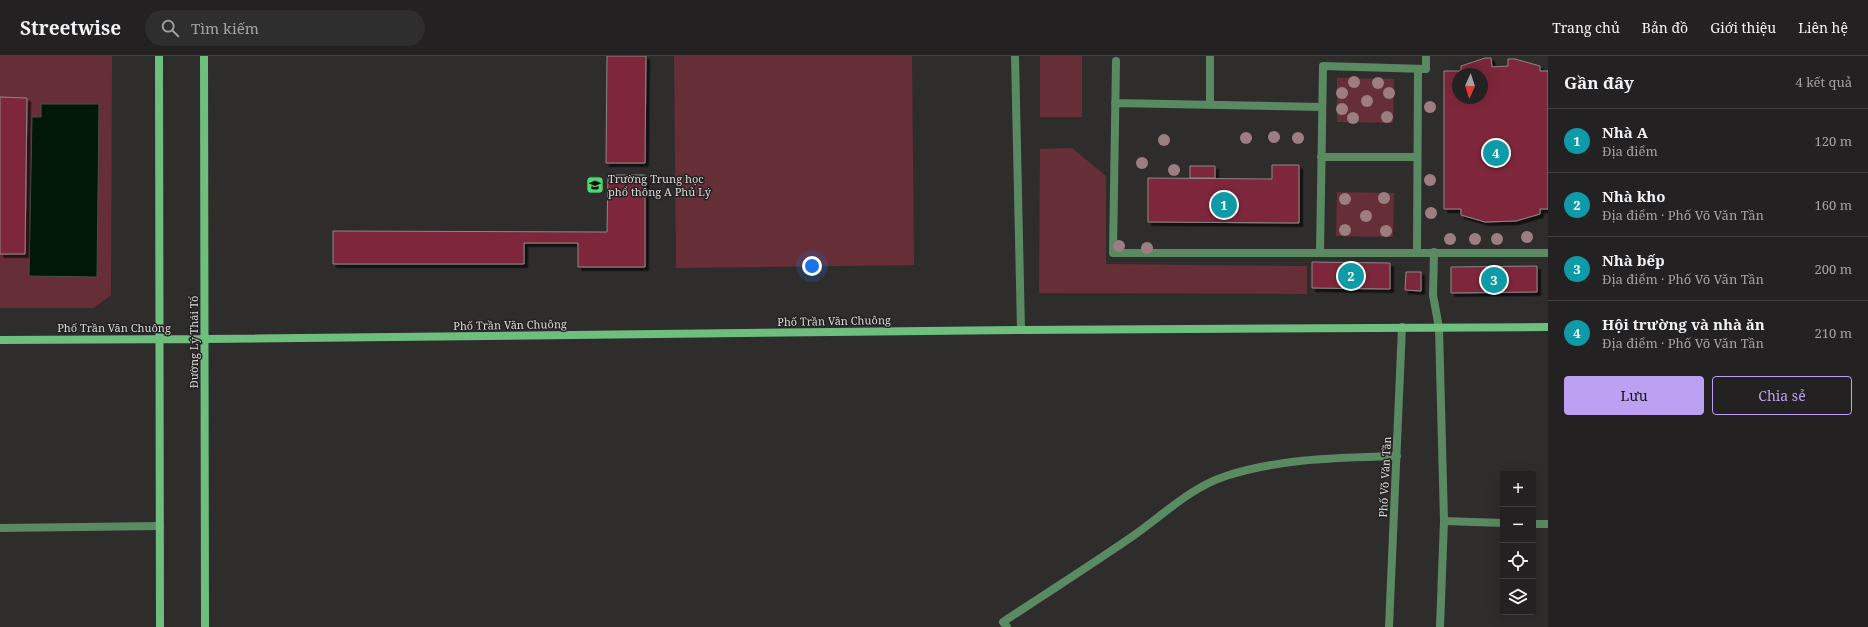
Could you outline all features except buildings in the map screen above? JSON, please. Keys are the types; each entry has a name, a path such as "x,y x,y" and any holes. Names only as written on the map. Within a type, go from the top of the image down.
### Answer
{"street":[{"path":"159,56 160,627"},
{"name":"Đường Lý Thái Tổ","path":"204,56 206,627"},
{"path":"1015,56 1021,330"},
{"path":"1210,56 1210,105"},
{"path":"1320,253 1323,66 1426,69 1426,56"},
{"path":"1116,61 1113,253 1548,253"},
{"path":"1416,253 1418,69"},
{"path":"1115,103 1322,107"},
{"path":"1321,157 1417,158"},
{"path":"1434,252 1433,295 1439,328 1444,521 1440,627"},
{"name":"Phố Võ Văn Tần","path":"1389,627 1402,327"},
{"name":"Phố Trần Văn Chuông","path":"0,340 1021,330 1548,327"},
{"path":"1007,627 1003,622 1130,538 1198,488 1225,476 1261,467 1322,459 1397,456"},
{"path":"1444,521 1500,523"},
{"path":"1536,524 1548,524"},
{"path":"0,528 160,526"}],"shaded area":[{"path":"0,56 112,56 111,295 94,308 0,308"},
{"path":"674,56 912,56 914,265 676,268"},
{"path":"1040,56 1082,56 1082,117 1040,117"},
{"path":"1337,78 1394,79 1393,123 1337,122"},
{"path":"41,104 99,104 97,277 29,276 32,117 41,117"},
{"path":"1072,148 1106,176 1106,264 1307,266 1307,294 1039,293 1040,149"},
{"path":"1337,192 1394,193 1393,237 1336,236"}],"place":[{"name":"Hội trường và nhà ăn","path":"1496,153"},
{"name":"Trường Trung học phổ thông A Phủ Lý","path":"595,185"},
{"name":"Nhà A","path":"1224,205"},
{"name":"Nhà kho","path":"1351,276"},
{"name":"Nhà bếp","path":"1494,280"}]}
